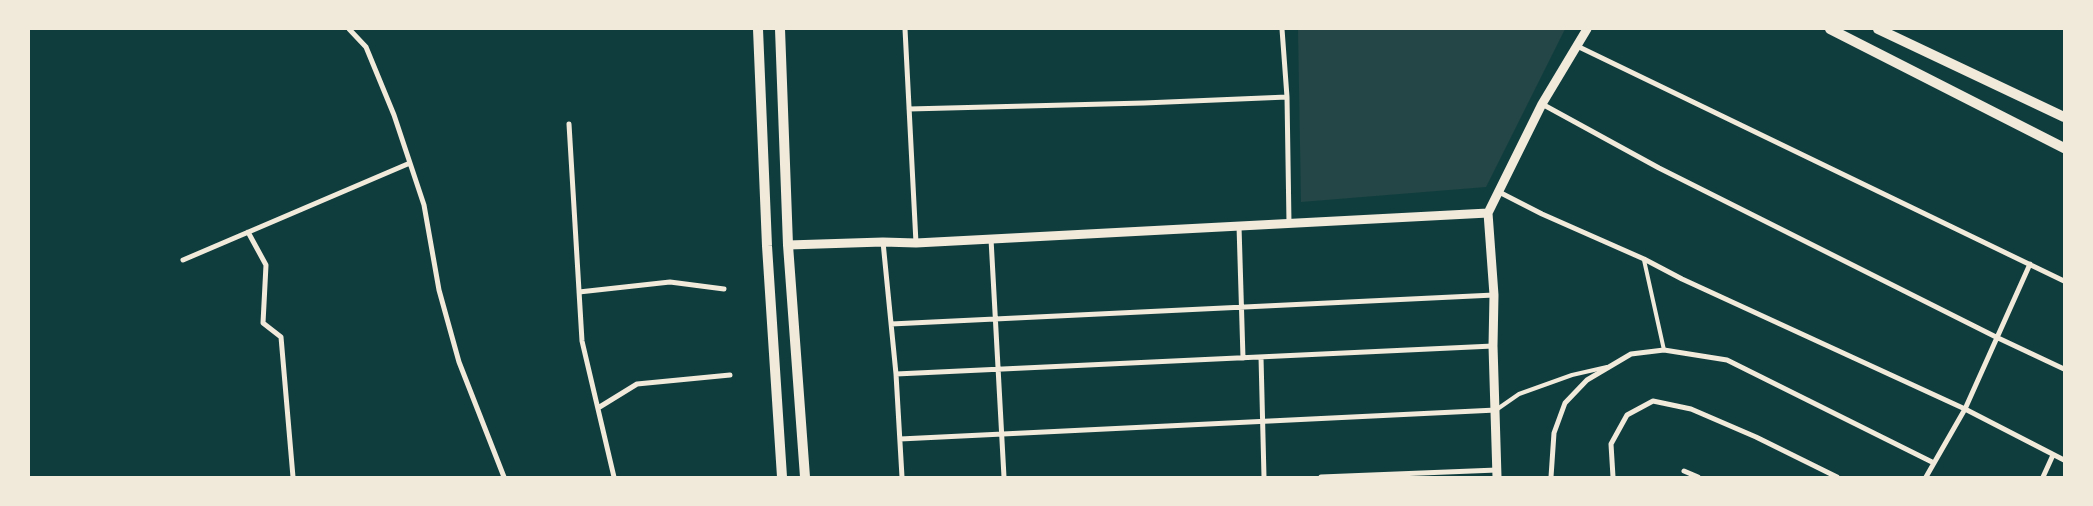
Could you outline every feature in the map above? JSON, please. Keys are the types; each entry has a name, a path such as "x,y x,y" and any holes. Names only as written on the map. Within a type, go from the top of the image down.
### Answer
{"main road":[{"path":"758,29 767,246 782,477"},
{"path":"780,29 788,245 805,477"},
{"path":"1830,29 2064,148"},
{"path":"1878,29 2064,117"}],"street":[{"path":"349,29 366,46 394,115 424,205 439,290 459,362 504,477"},
{"path":"905,29 916,243"},
{"path":"1282,29 1287,97 1289,223"},
{"path":"1321,477 1497,474 1493,346 1494,295 1488,213 1542,104 1587,29"},
{"path":"1577,46 2064,281"},
{"path":"909,109 1287,97"},
{"path":"1542,104 1659,168 1996,337 2064,369"},
{"path":"569,124 582,340 614,477"},
{"path":"183,260 410,163"},
{"path":"1499,192 1542,214 1644,259 1682,279 1965,409 2064,460"},
{"path":"788,245 883,242 916,243 1488,213"},
{"path":"1239,226 1243,358"},
{"path":"248,232 266,264 263,323 281,337 293,477"},
{"path":"991,239 1004,477"},
{"path":"883,242 896,374 902,477"},
{"path":"1926,477 1965,409 2030,264"},
{"path":"579,292 670,282 724,289"},
{"path":"891,324 1494,295"},
{"path":"896,374 1493,346"},
{"path":"1551,477 1554,433 1565,403 1587,380 1631,354 1664,350 1727,360 1934,463"},
{"path":"1261,357 1264,477"},
{"path":"598,408 637,384 730,375"},
{"path":"1613,477 1611,444 1627,415 1653,401 1691,409 1756,437 1837,477"},
{"path":"900,438 1496,410"},
{"path":"2043,477 2053,455"},
{"path":"1684,471 1698,477"}],"lane":[{"path":"1644,259 1664,350"},
{"path":"1496,410 1519,394 1572,375 1609,366"}],"shaded area":[{"path":"1298,29 1565,29 1486,187 1301,202"}]}
